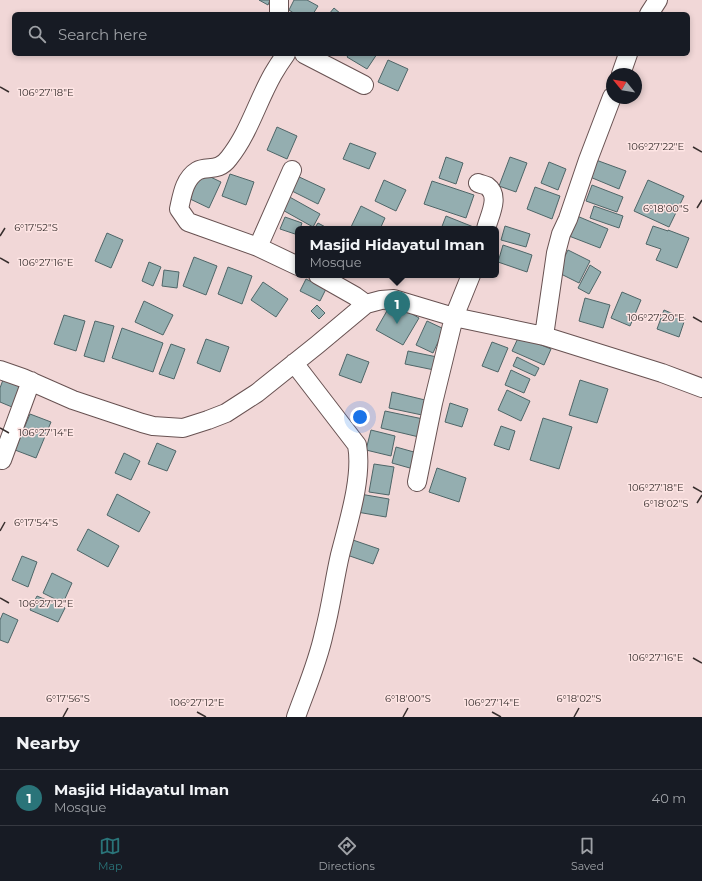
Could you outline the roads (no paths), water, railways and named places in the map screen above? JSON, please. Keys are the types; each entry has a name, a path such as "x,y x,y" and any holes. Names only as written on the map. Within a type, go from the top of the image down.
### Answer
{"street":[{"path":"279,0 279,12"},
{"path":"650,12 658,0"},
{"path":"285,56 272,75 247,131 228,160 216,168 197,171 189,178 184,187 179,209 188,222 258,247 295,265"},
{"path":"308,56 364,85"},
{"path":"623,68 627,56"},
{"path":"544,336 556,253 561,234 568,219 609,104"},
{"path":"258,247 292,170"},
{"path":"478,183 487,186 494,198 487,226"},
{"path":"323,278 356,296 366,304"},
{"path":"417,482 433,403 454,317 470,278"},
{"path":"0,370 31,381 73,400 142,423 153,426 183,428 226,413 257,393 366,304 381,300 394,299 454,317 544,336 662,373 702,388"},
{"path":"294,363 357,444 359,458 351,509 324,634 316,662 296,717"},
{"path":"2,460 31,381"}],"place":[{"name":"Masjid Hidayatul Iman","path":"397,324"}]}
